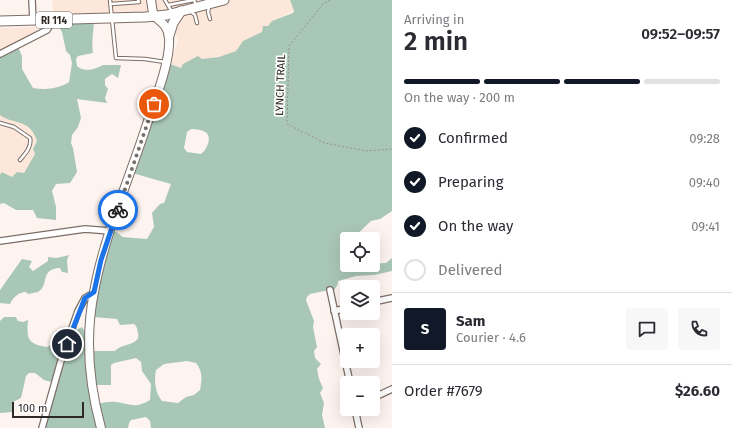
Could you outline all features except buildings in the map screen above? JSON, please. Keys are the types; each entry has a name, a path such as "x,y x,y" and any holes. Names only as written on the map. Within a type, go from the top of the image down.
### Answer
{"main road":[{"path":"152,0 155,16 165,25 169,36"},
{"name":"RI 114","path":"0,21 113,19 155,16 182,4 224,0"},
{"path":"101,428 94,396 90,362 90,318 94,292 110,231 135,164 167,62 169,36 182,4"}],"street":[{"path":"32,0 33,21"},
{"path":"0,54 47,30 53,20"},
{"path":"0,241 85,229 110,231"},
{"path":"330,290 348,376"},
{"path":"42,428 52,390 78,311 85,298 94,292"},
{"path":"380,301 392,298"},
{"path":"334,311 340,310"},
{"path":"380,395 392,389"},
{"path":"356,416 359,428"}],"lane":[{"path":"110,0 116,58 145,59 167,62"},
{"path":"111,4 138,2 138,0"},
{"path":"166,0 182,4 194,15 198,22"},
{"path":"208,2 210,19"},
{"path":"0,123 14,127 30,138 30,147 20,160"}],"path":[{"name":"LYNCH TRAIL","path":"330,0 323,4 289,46 287,124 325,143 366,151 392,149"}],"shaded area":[{"path":"52,0 290,0 294,11 272,21 262,32 243,41 236,51 219,57 202,59 181,68 170,64 178,41 174,28 169,21 161,16 55,23"},
{"path":"40,27 17,46 0,55 0,28"},
{"path":"0,99 5,118 21,122 34,132 37,141 33,149 35,154 24,173 17,173 12,177 3,172 0,175"}],"green space":[{"path":"290,0 392,0 392,211 380,219 371,221 359,232 340,232 340,272 380,272 380,263 386,263 392,258 392,271 374,275 356,276 340,280 338,281 338,284 333,292 329,290 310,294 307,297 306,300 314,321 313,327 317,347 314,351 315,358 321,364 317,369 323,388 320,393 324,403 322,415 325,428 151,428 150,421 146,417 131,420 128,428 43,428 55,383 44,380 35,373 29,373 26,376 21,398 13,402 12,412 0,413 0,321 4,317 16,317 18,321 23,322 28,320 28,337 30,340 36,344 47,347 56,341 66,344 76,330 82,327 88,336 91,351 115,351 118,348 137,340 138,333 134,324 120,325 117,319 92,316 111,232 116,232 123,237 147,239 154,227 152,213 160,204 164,203 171,184 132,173 170,64 181,68 183,64 198,56 202,59 219,57 236,51 243,41 262,32 263,26 268,26 272,21 293,13 294,11","holes":["191,129 207,133 209,139 208,144 201,154 187,152 184,148 187,132","136,358 141,362 142,371 151,384 150,400 137,405 114,402 96,404 93,385 111,385 111,365","187,361 196,363 200,369 200,390 194,395 186,397 178,403 162,401 156,390 156,370 164,364"]},
{"path":"94,19 92,44 93,53 78,56 76,59 77,66 86,70 94,69 103,65 121,65 118,78 112,74 105,79 105,85 108,89 105,98 107,103 77,99 81,118 78,127 72,135 71,143 77,172 70,183 56,184 52,191 56,207 56,220 37,218 33,210 16,210 4,203 0,204 0,175 2,172 12,177 17,172 24,173 35,154 33,149 37,141 34,134 26,125 0,115 0,55 18,47 22,56 22,69 33,88 56,88 69,82 72,63 70,55 66,51 62,32 57,24"},
{"path":"70,255 67,261 68,273 62,272 60,268 49,271 42,289 38,292 28,294 26,292 21,293 11,301 10,304 0,303 0,290 22,259 32,261 29,267 33,271 48,261 48,257 56,258"}],"way so far":[{"path":"118,210 135,164 154,104"}],"route":[{"path":"67,344 78,311 85,298 94,292 101,260 118,210"}]}
